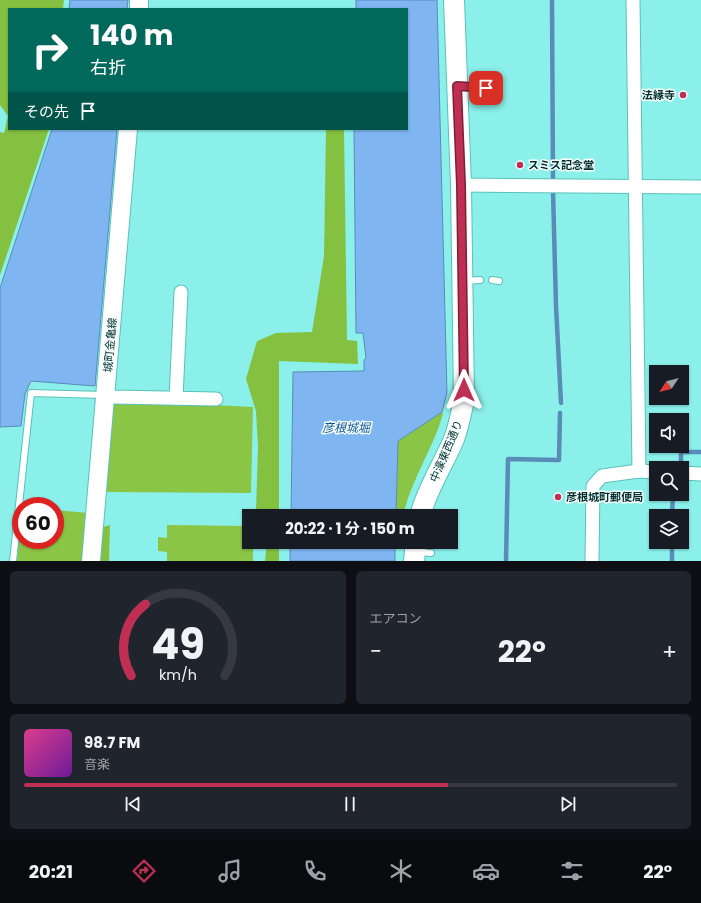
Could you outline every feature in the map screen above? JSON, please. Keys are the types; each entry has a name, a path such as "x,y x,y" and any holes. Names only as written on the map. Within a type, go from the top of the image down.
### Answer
{"main road":[{"name":"中濠東西通り","path":"423,509 454,438 464,400 472,280 461,185 454,0"}],"street":[{"path":"633,0 636,60 635,410 639,471"},
{"name":"城町金亀線","path":"91,561 126,186 128,130"},
{"path":"461,185 636,179 701,188"},
{"path":"176,398 181,292"},
{"path":"106,395 113,397 216,399"},
{"path":"592,561 593,486 602,476 639,471 649,472"},
{"path":"689,473 701,474"}],"lane":[{"path":"457,86 498,89"},
{"path":"13,561 31,393 106,395"}],"green space":[{"path":"0,0 64,0 63,8 8,8 8,116 0,105"},
{"path":"8,116 8,130 49,130 0,275 0,132 4,133"},
{"path":"326,130 344,130 347,340 357,341 358,364 279,361 279,509 256,509 258,447 256,411 246,379 257,341 276,333 312,332 324,256"},
{"path":"112,400 253,407 251,493 104,492"},
{"path":"442,412 443,414 439,427 411,490 405,509 396,509 398,441"},
{"path":"64,511 88,513 84,561 17,561 18,549 64,549"},
{"path":"110,525 109,561 97,561 100,528"},
{"path":"167,525 242,526 242,549 253,549 253,561 167,561 167,552 158,551 158,537 167,538"},
{"path":"266,549 279,549 279,561 265,561"}],"water":[{"path":"70,0 128,0 127,8 69,8"},
{"name":"彦根城堀","path":"356,0 437,0 447,393 442,412 398,441 396,509 291,509 293,372 364,371 364,360 366,358 363,333 356,333 354,130 408,130 408,8 356,8"},
{"path":"52,130 117,130 95,386 31,381 25,394 21,426 0,427 0,288"},
{"path":"290,549 395,549 395,561 290,561"}],"waterway":[{"path":"552,0 553,182"},
{"path":"553,191 556,306 561,403"},
{"path":"506,561 508,459 559,460 560,413"},
{"path":"681,461 681,452 701,452"},
{"path":"672,509 673,501"},
{"path":"672,549 672,561"}],"place":[{"name":"法縁寺","path":"683,95"},
{"name":"スミス記念堂","path":"520,165"},
{"name":"彦根城町郵便局","path":"558,497"}],"route":[{"path":"464,390 461,185 457,86 486,88"}]}
